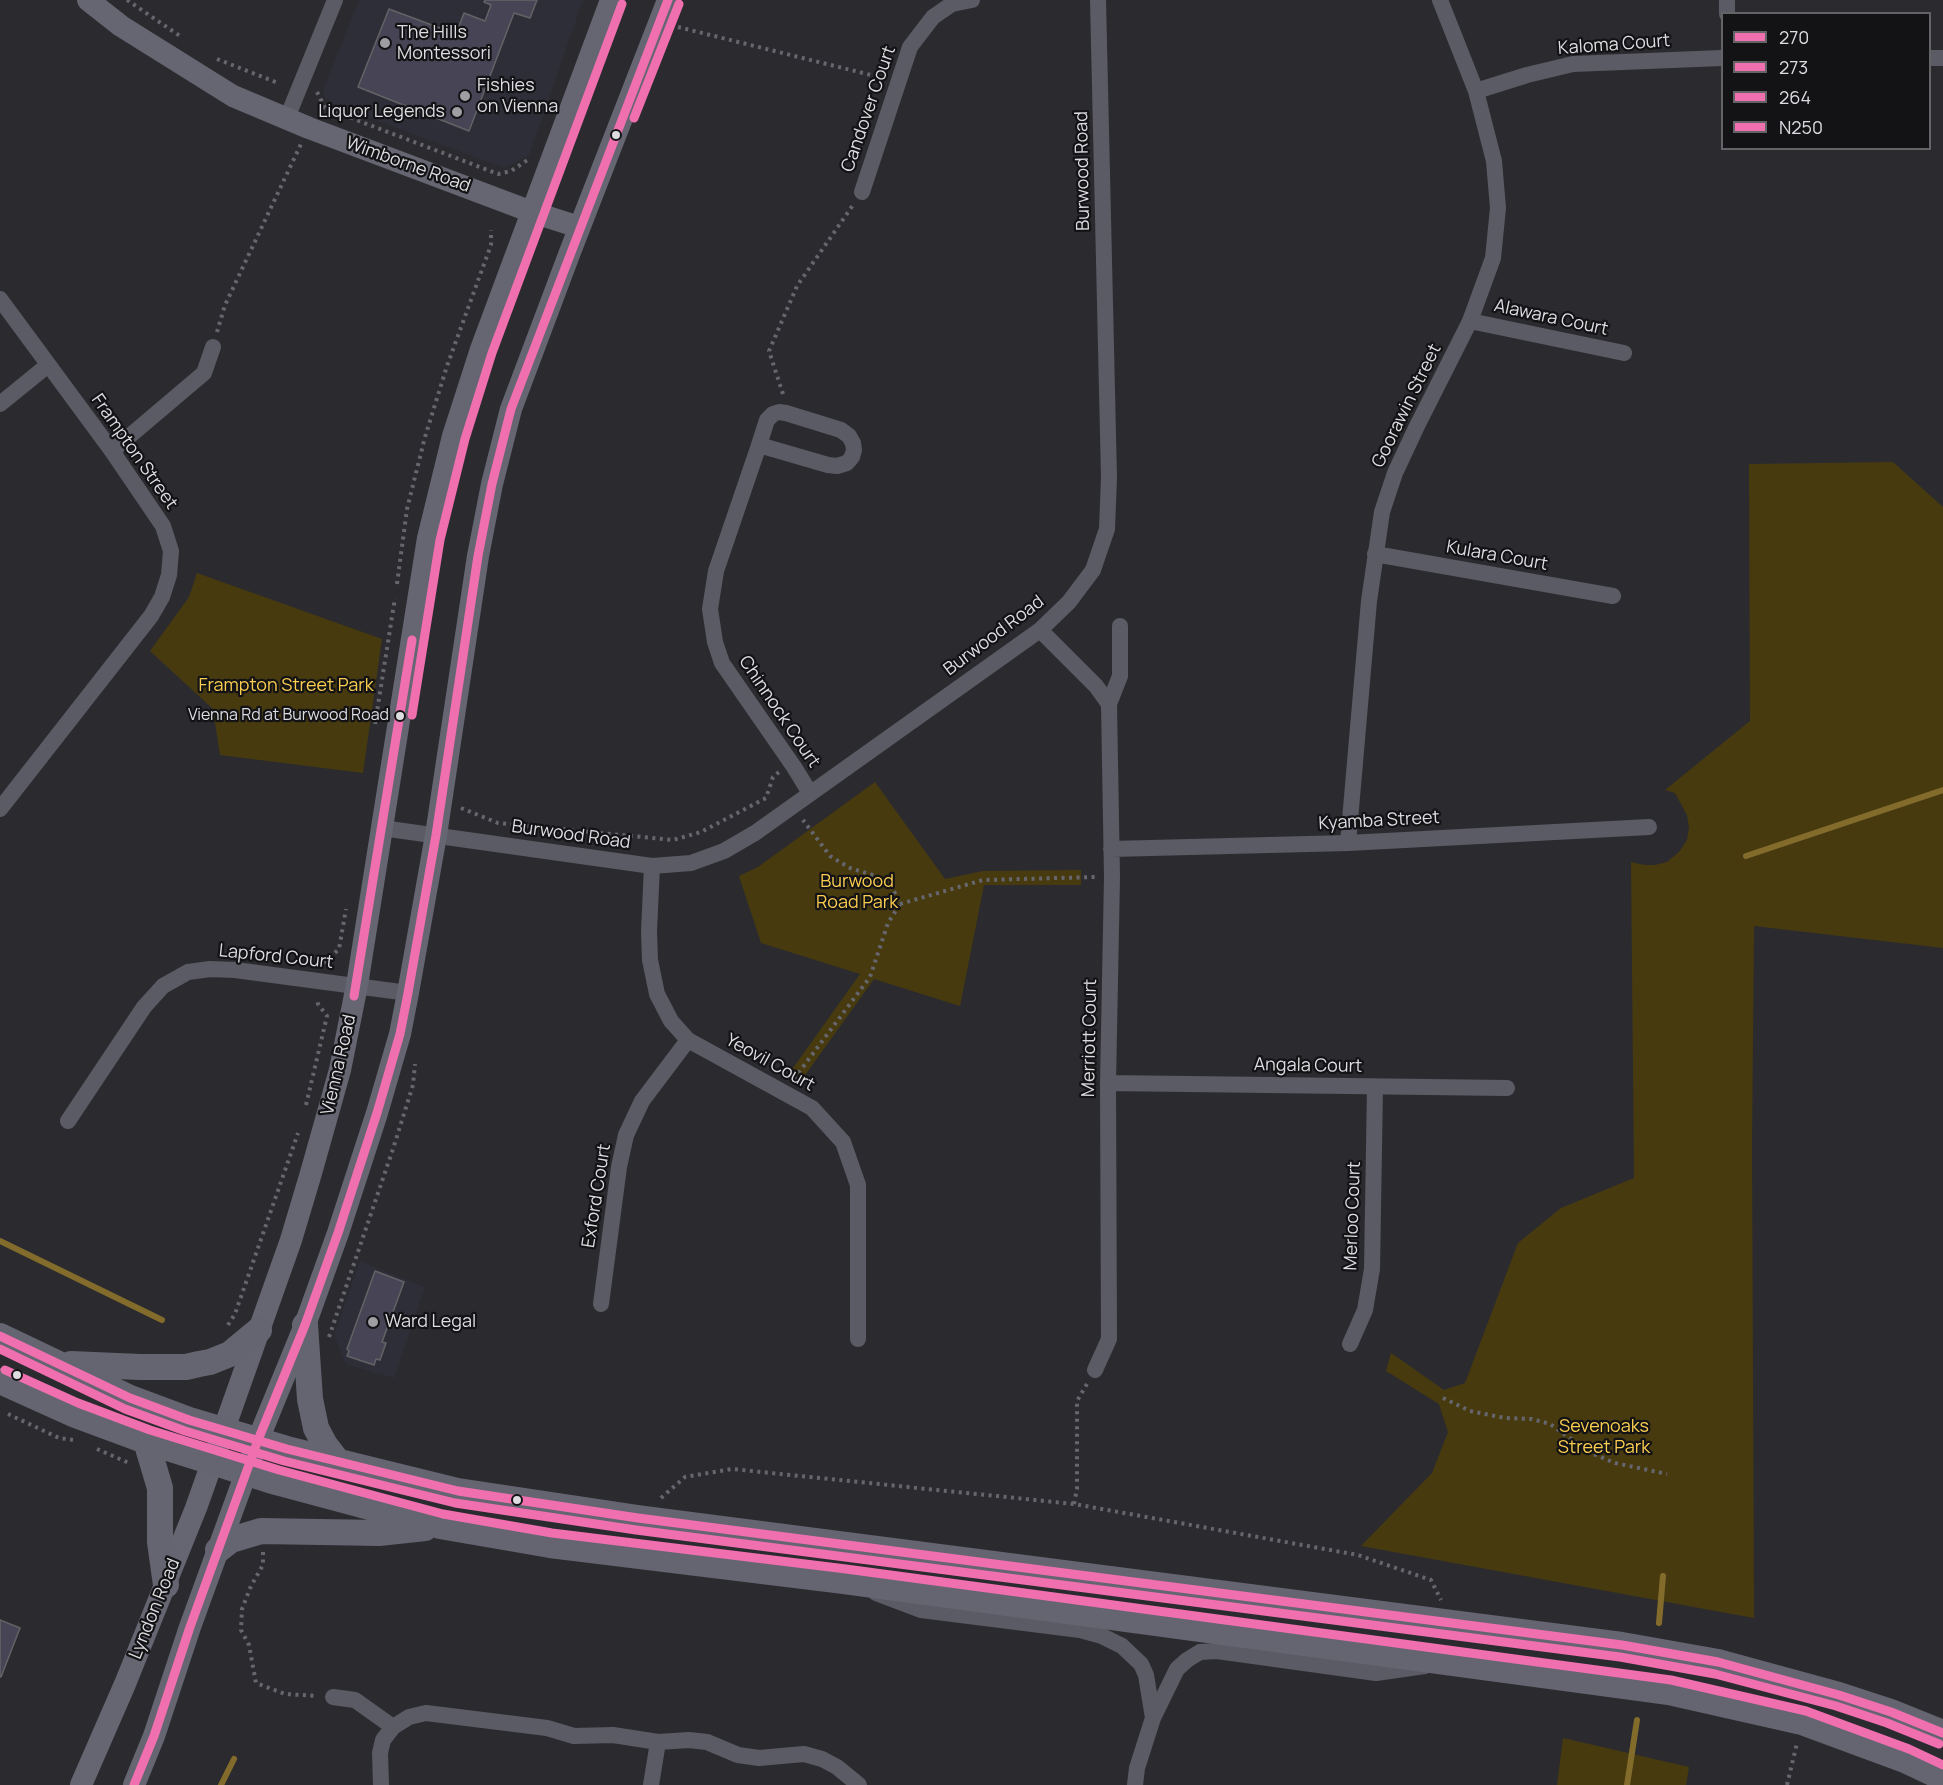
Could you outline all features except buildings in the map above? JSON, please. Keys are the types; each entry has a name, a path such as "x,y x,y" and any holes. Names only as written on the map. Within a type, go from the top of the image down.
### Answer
{"main road":[{"name":"Wimborne Road","path":"88,0 121,26 233,96 309,128 532,212 579,227"},
{"name":"Vienna Road","path":"223,1430 291,1240 340,1070 357,985 428,538 457,425 481,349 611,0"},
{"path":"258,1440 305,1325 338,1233 400,1034 436,835 478,556 492,484 511,409 668,0"},
{"path":"305,1325 310,1399 316,1428 338,1462"},
{"path":"58,1364 186,1367 210,1362 230,1353 259,1330"},
{"path":"0,1335 130,1398 223,1430 338,1462 458,1491 638,1518 1622,1645 1718,1662 1839,1695 1891,1712 1943,1733"},
{"path":"0,1381 73,1414 147,1442 212,1463 440,1526 550,1545 844,1581 1669,1692 1802,1722 1905,1760 1943,1778"},
{"name":"Lyndon Road","path":"81,1785 166,1585 223,1430"},
{"name":"Lyndon Road","path":"134,1785 154,1736 258,1440"},
{"path":"147,1442 160,1488 160,1542 166,1585"},
{"path":"218,1550 231,1540 261,1531 379,1533 440,1526"}],"street":[{"path":"287,118 335,0"},
{"name":"Candover Court","path":"862,192 910,46 933,17 952,4 972,0"},
{"name":"Burwood Road","path":"382,828 652,866 691,863 724,851 755,833 1040,630 1070,602 1093,570 1107,529 1109,477 1098,0"},
{"name":"Goorawin Street","path":"1348,843 1375,554 1382,512 1395,473 1470,321 1493,258 1498,208 1494,161 1476,91 1440,0"},
{"name":"Kaloma Court","path":"1476,91 1573,64 1721,58"},
{"name":"Frampton Street","path":"0,299 112,451 163,526 171,551 169,575 162,597 151,616 5,791 0,809"},
{"name":"Alawara Court","path":"1470,321 1624,353"},
{"path":"112,451 204,373 213,347"},
{"path":"0,404 48,365"},
{"path":"759,445 828,465 837,466 847,463 852,457 854,450 849,435 841,430 784,412"},
{"name":"Chinnock Court","path":"784,412 770,416 759,445 716,571 710,609 715,642 722,663 810,793"},
{"name":"Kulara Court","path":"1375,554 1614,596"},
{"name":"Merriott Court","path":"1095,1370 1109,1339 1108,1083 1112,877 1109,704 1120,676 1120,626"},
{"path":"1040,630 1096,686 1109,704"},
{"name":"Kyamba Street","path":"1111,849 1348,843 1649,826"},
{"name":"Yeovil Court","path":"652,866 650,960 657,994 671,1021 687,1040 812,1108 843,1142 858,1185 858,1339"},
{"name":"Lapford Court","path":"69,1121 144,1007 163,986 188,972 210,969 235,970 408,993"},
{"name":"Exford Court","path":"601,1304 619,1167 626,1135 642,1101 687,1040"},
{"name":"Angala Court","path":"1108,1083 1508,1088"},
{"name":"Merloo Court","path":"1350,1344 1365,1310 1372,1269 1375,1087"},
{"path":"844,1581 921,1610 1080,1630 1102,1636 1122,1646 1141,1664 1146,1675 1153,1718"},
{"path":"1135,1785 1137,1768 1153,1718 1177,1669 1200,1652 1217,1651 1376,1673 1452,1662"},
{"path":"333,1697 355,1701 393,1727"},
{"path":"381,1785 383,1740 393,1727 409,1717 426,1713 547,1728 574,1736 613,1735 658,1742 689,1740 707,1742 738,1755 759,1758 804,1754 822,1759 837,1767 859,1785"},
{"path":"651,1785 658,1742"}],"path":[{"path":"127,0 189,41"},
{"path":"660,22 898,82"},
{"path":"208,53 217,60 278,83"},
{"path":"320,83 317,91 325,108 498,174 511,171 529,159 533,148"},
{"path":"213,347 225,305 309,128"},
{"path":"784,412 784,399 769,351 797,286 862,192"},
{"path":"461,801 460,810 498,824 674,840 701,832 766,798 773,777 779,771"},
{"path":"792,806 830,856 850,868 876,876 893,889 900,904"},
{"path":"784,1092 870,977 888,923 900,904 983,880 1112,877"},
{"path":"304,1112 327,1016 318,1004 316,995"},
{"path":"223,1332 235,1314 302,1122"},
{"path":"1074,1504 1077,1489 1077,1401 1095,1370"},
{"path":"1443,1398 1470,1411 1505,1418 1532,1419 1550,1424 1591,1453 1615,1463 1667,1474"},
{"path":"8,1414 59,1438 78,1440"},
{"path":"88,1445 137,1469"},
{"path":"638,1518 685,1477 732,1469 1074,1504 1358,1555 1431,1580 1451,1622"},
{"path":"263,1549 262,1565 250,1586 242,1609 241,1630 249,1645 256,1683 285,1694 333,1697"},
{"path":"1786,1785 1802,1722"}],"shaded area":[{"path":"359,0 583,0 529,155 505,168 332,104 326,99 323,94 324,87"},
{"path":"360,1261 425,1287 394,1378 346,1364 334,1335"}],"green space":[{"name":"Sevenoaks Street Park","path":"1893,462 1943,507 1943,948 1754,926 1752,1145 1754,1618 1361,1546 1432,1473 1448,1432 1439,1404 1386,1371 1391,1353 1444,1390 1465,1383 1518,1243 1561,1208 1634,1178 1631,862 1655,865 1667,862 1679,852 1687,840 1689,827 1687,815 1675,793 1665,790 1750,721 1749,464"},
{"name":"Frampton Street Park","path":"197,573 382,639 363,773 220,755 213,709 150,651 189,597"},
{"name":"Burwood Road Park","path":"875,782 945,879 983,871 1081,870 1081,885 984,885 960,1006 874,979 803,1078 791,1071 860,974 761,943 739,876 758,867"},
{"path":"1563,1738 1689,1767 1686,1785 1557,1785"}],"waterway":[{"path":"1746,856 1943,790"},
{"path":"0,1241 162,1320"},
{"path":"1659,1623 1663,1576"},
{"path":"1627,1785 1637,1720"},
{"path":"221,1785 234,1759"}],"transit line":[{"name":"264","path":"134,1785 154,1736 190,1627 258,1440 305,1325 377,1113 400,1034 408,993 436,835 478,556 492,484 511,409 668,0"},
{"path":"412,715 440,540 465,439 492,353 622,4"},
{"path":"634,118 679,4"},
{"name":"264","path":"354,996 412,640"},
{"name":"270","path":"0,1336 130,1398 189,1420 287,1449 458,1491 638,1518 1622,1645 1718,1662 1839,1695 1891,1712 1943,1733"},
{"name":"273","path":"0,1349 125,1409 185,1431 284,1461 455,1503 636,1530 1620,1657 1715,1674 1836,1706 1939,1744"},
{"name":"N250","path":"5,1370 78,1403 150,1430 279,1470 443,1514 552,1533 846,1569 1671,1680 1806,1711 1909,1749 1943,1765"}],"place":[{"name":"The Hills Montessori","path":"385,43"},
{"name":"Fishies on Vienna","path":"465,96"},
{"name":"Liquor Legends","path":"457,112"},
{"name":"Vienna Rd at Burwood Road","path":"400,716"},
{"name":"Ward Legal","path":"373,1322"}]}
